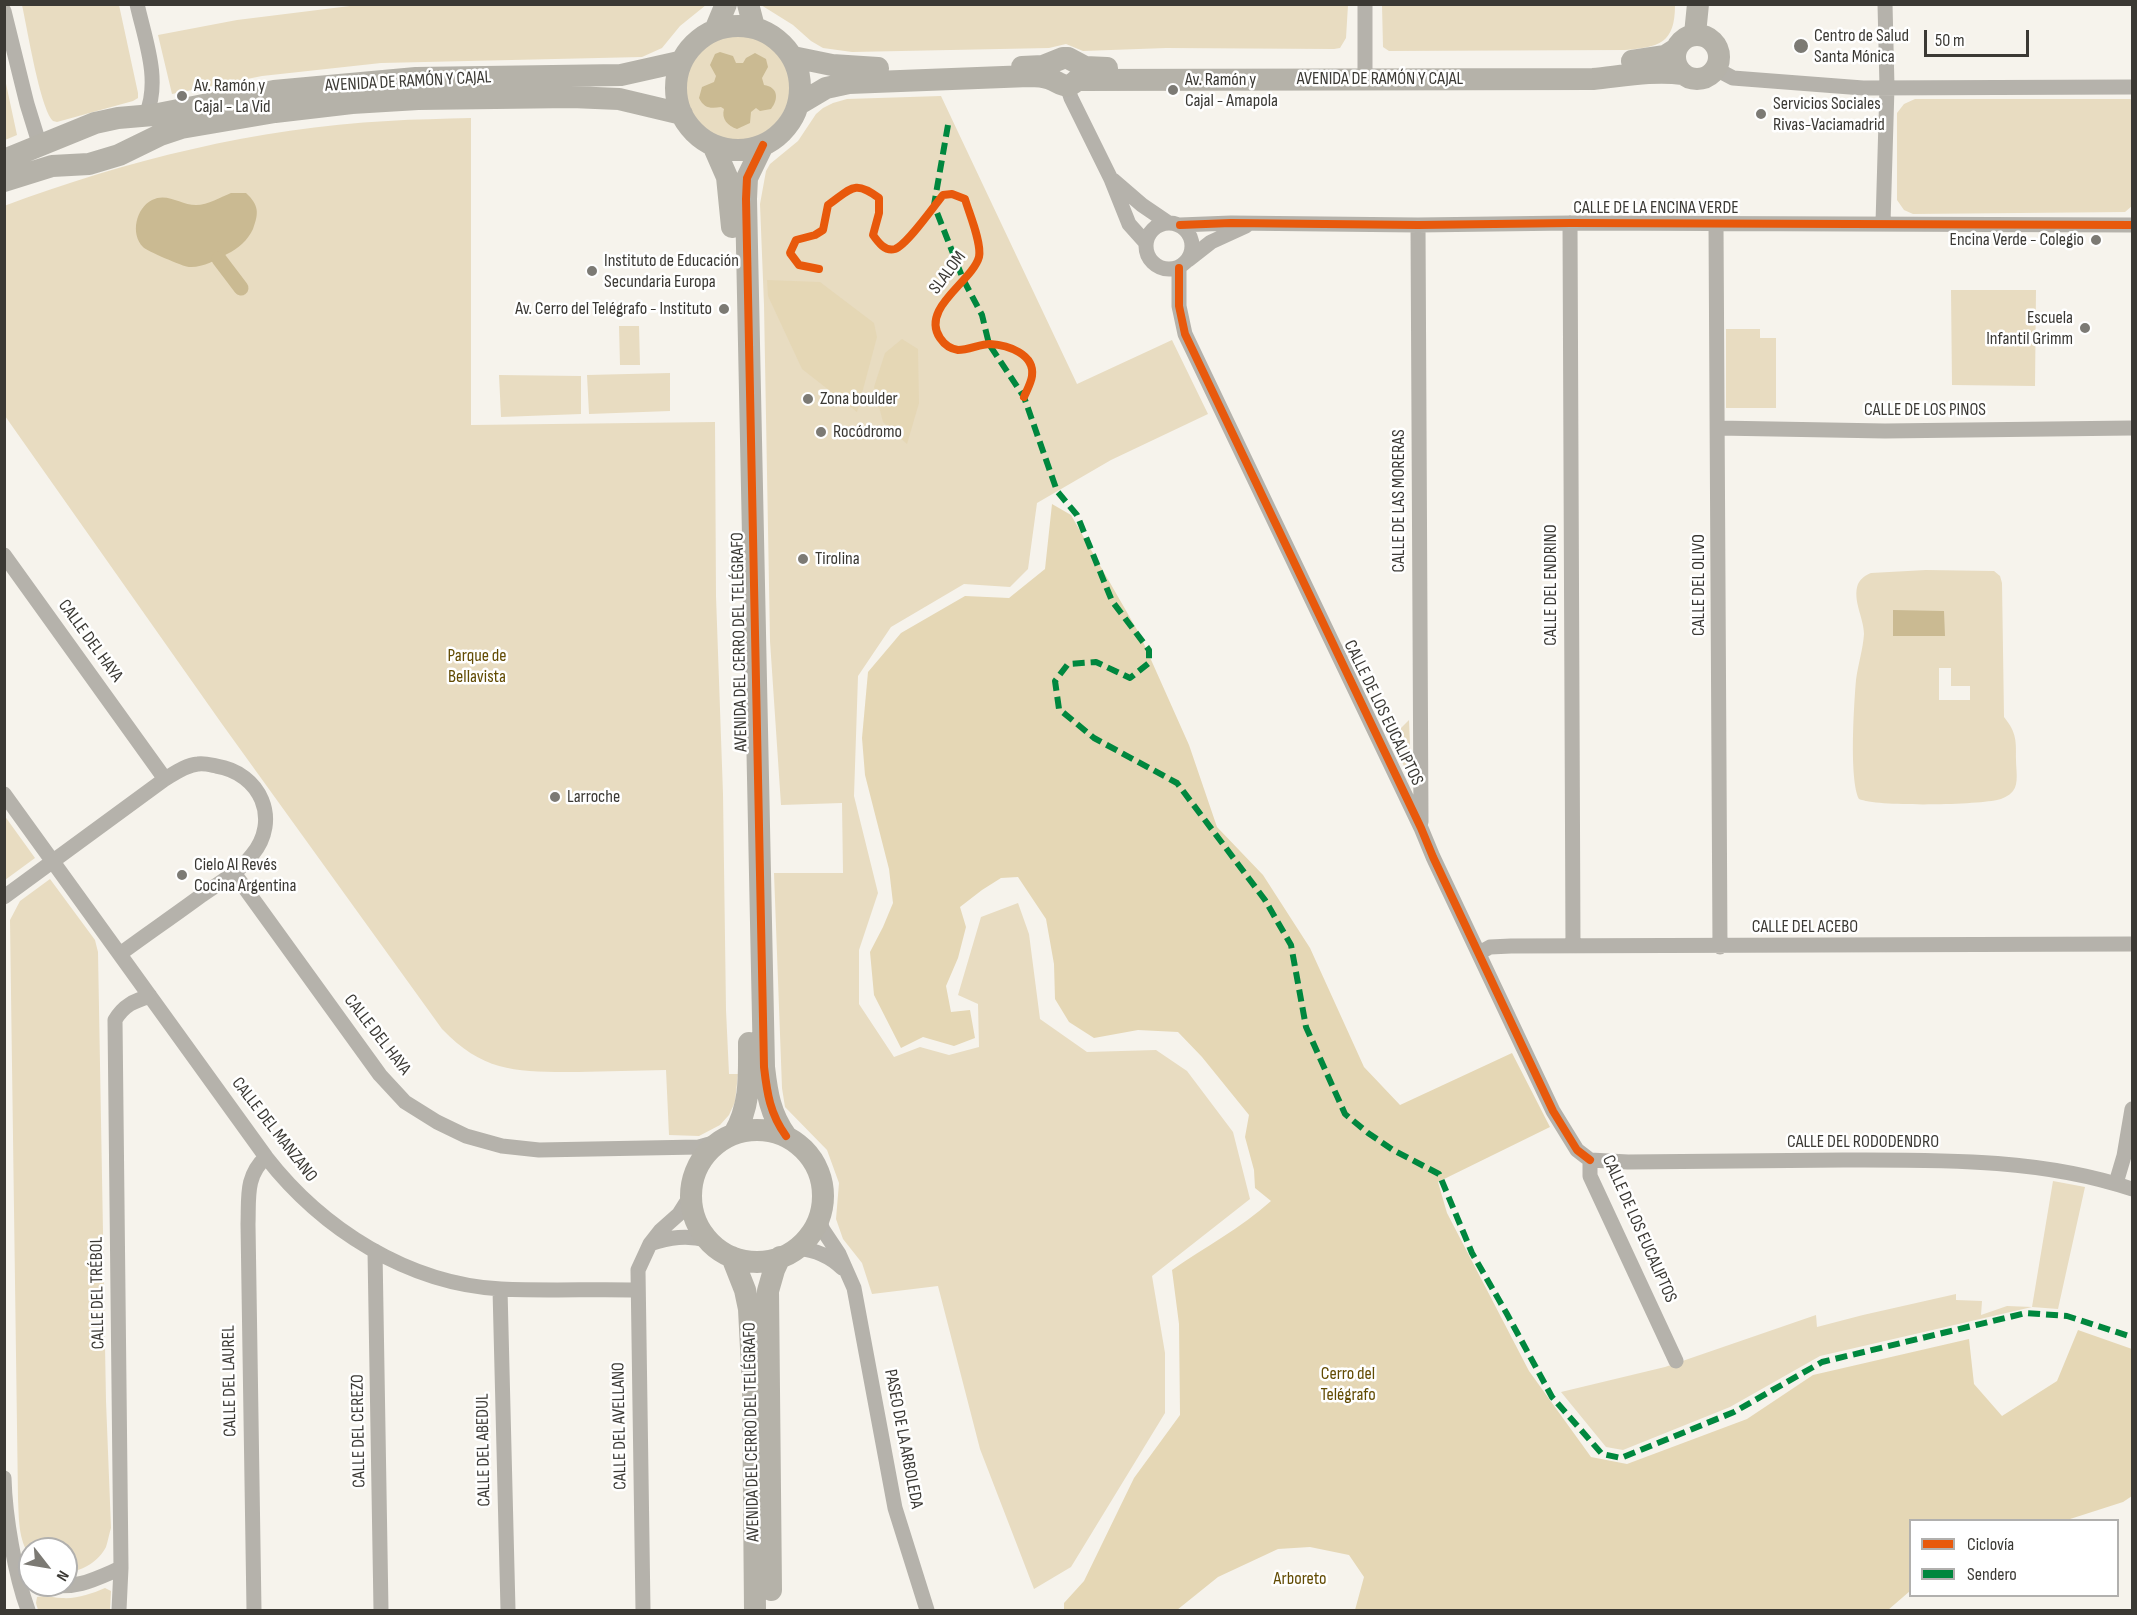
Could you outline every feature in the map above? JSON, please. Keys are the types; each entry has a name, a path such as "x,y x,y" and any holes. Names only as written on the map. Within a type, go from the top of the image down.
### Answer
{"street":[{"path":"137,4 153,80 150,107 142,116 147,134 142,142"},
{"path":"716,28 726,4"},
{"path":"748,4 754,27"},
{"path":"1365,4 1365,74"},
{"path":"1695,34 1698,4"},
{"path":"1883,224 1887,87 1885,4"},
{"path":"4,181 52,166 48,143 27,104 5,13"},
{"path":"742,25 754,27 777,38 793,57 799,72 801,88 799,104 786,129 776,138 746,150 729,150 713,145 695,132 682,114 676,90 679,62 701,38 716,28 742,25"},
{"path":"1695,34 1708,37 1717,46 1720,58 1716,69 1704,78 1689,78 1683,74 1676,63 1676,49 1684,39 1695,34"},
{"name":"AVENIDA DE RAMÓN Y CAJAL","path":"1365,74 1594,67 1665,56 1676,49"},
{"name":"AVENIDA DE RAMÓN Y CAJAL","path":"793,57 849,67 1043,66 1065,74"},
{"name":"AVENIDA DE RAMÓN Y CAJAL","path":"48,143 71,131 95,123 274,91 416,78 621,75 679,62"},
{"name":"AVENIDA DE RAMÓN Y CAJAL","path":"799,104 826,88 849,83 1065,74 1085,67 1593,79 1647,73 1683,74"},
{"path":"1716,69 1733,78 1863,88 2133,87"},
{"path":"1065,74 1071,98 1111,179 1129,224 1146,243 1150,259 1155,265 1163,268 1183,264 1192,253 1191,237 1142,206 1111,179"},
{"name":"AVENIDA DE RAMÓN Y CAJAL","path":"52,166 89,164 119,155 142,142 181,128 275,112 352,103 418,99 619,99 682,114"},
{"path":"4,160 48,143"},
{"name":"AVENIDA DEL CERRO DEL TELÉGRAFO","path":"713,145 727,177 734,286 749,1068 748,1095 743,1117 727,1138"},
{"name":"AVENIDA DEL CERRO DEL TELÉGRAFO","path":"763,145 747,178 746,199 759,860 764,1067 767,1096 772,1111 786,1136"},
{"name":"CALLE DEL ENDRINO","path":"1570,223 1574,946"},
{"path":"1146,243 1149,234 1157,226 1173,224"},
{"name":"CALLE DE LA ENCINA VERDE","path":"1173,224 2133,225"},
{"name":"CALLE DE LA ENCINA VERDE","path":"1183,264 1211,242 1251,224"},
{"name":"CALLE DEL OLIVO","path":"1716,224 1720,947"},
{"name":"CALLE DE LAS MORERAS","path":"1418,225 1421,828"},
{"name":"CALLE DE LOS EUCALIPTOS","path":"1183,264 1179,306 1185,334 1421,828 1552,1111 1577,1150 1590,1160 1590,1176 1676,1361"},
{"name":"CALLE DE LOS PINOS","path":"1718,428 1885,431 2133,428"},
{"name":"CALLE DEL HAYA","path":"4,555 165,779"},
{"path":"4,897 165,779 184,768 199,764 227,768 246,777 261,797 265,810 264,834 253,855 234,873 120,954"},
{"path":"1401,786 1409,786 1422,777"},
{"name":"CALLE DEL MANZANO","path":"4,794 286,1183 340,1230 375,1251 434,1276 474,1286 500,1289 638,1290"},
{"name":"CALLE DEL HAYA","path":"234,873 380,1075 405,1102 436,1122 466,1136 502,1146 539,1150 699,1147 727,1138"},
{"name":"CALLE DEL ACEBO","path":"1479,953 1490,947 2133,944"},
{"name":"CALLE DEL TRÉBOL","path":"119,1611 121,1568 115,1020 122,1009 131,1002 150,996"},
{"path":"2116,1183 2133,1110"},
{"path":"650,1244 675,1237 692,1237 707,1240 732,1257 754,1262 767,1262 789,1253 810,1235 819,1220 823,1195 819,1171 806,1151 786,1136 769,1131 752,1130 727,1138 703,1157 693,1178 691,1195 693,1211 707,1240"},
{"name":"CALLE DEL LAUREL","path":"254,1611 249,1180 266,1157"},
{"name":"CALLE DEL RODODENDRO","path":"1590,1160 1628,1162 1908,1160 2037,1166 2116,1183 2133,1189"},
{"name":"CALLE DEL AVELLANO","path":"643,1611 638,1270 650,1244 661,1230 679,1214 691,1195"},
{"name":"PASEO DE LA ARBOLEDA","path":"819,1220 849,1274 854,1288 895,1508 927,1611"},
{"name":"CALLE DEL CEREZO","path":"375,1251 381,1611"},
{"path":"789,1253 822,1253 835,1260 849,1274"},
{"name":"AVENIDA DEL CERRO DEL TELÉGRAFO","path":"771,1611 768,1291 789,1253"},
{"name":"AVENIDA DEL CERRO DEL TELÉGRAFO","path":"732,1257 745,1290 749,1309 753,1387 755,1611"},
{"name":"CALLE DEL ABEDUL","path":"500,1289 507,1611"},
{"path":"4,1478 5,1498 18,1553"},
{"path":"78,1585 121,1568"}],"green space":[{"path":"366,4 706,5 680,26 662,48 642,57 381,63 262,76 172,94 158,35 237,20"},
{"path":"22,5 119,5 138,98 57,122 53,121 43,100"},
{"path":"761,5 1348,5 1346,38 1340,48 1334,49 1166,48 1083,51 1066,44 1049,48 852,52 823,48 793,25"},
{"path":"1382,5 1675,5 1672,28 1668,36 1656,45 1647,47 1625,50 1389,51 1383,47"},
{"path":"737,34 757,38 775,49 786,67 790,87 786,107 775,125 757,136 737,140 717,136 699,125 688,107 684,87 688,67 699,49 717,38"},
{"path":"4,79 17,135 5,140"},
{"path":"941,96 1077,384 1172,340 1208,414 1111,460 1037,503 1028,569 1010,587 964,584 891,627 858,676 854,796 878,893 859,950 859,1004 894,1057 920,1047 949,1055 979,1047 978,1004 958,995 981,917 1018,903 1029,934 1040,1019 1087,1052 1156,1050 1187,1071 1233,1132 1250,1199 1152,1276 1165,1353 1165,1413 1071,1567 1034,1589 980,1449 938,1286 872,1294 862,1263 843,1239 836,1219 839,1183 827,1150 785,1107 782,1088 774,873 843,873 842,803 781,805 770,641 760,204 766,171 770,164 798,141 816,114 823,108 847,99"},
{"path":"1915,99 2130,99 2132,100 2132,206 2125,212 1913,214 1904,210 1897,200 1897,113 1904,104"},
{"name":"Parque de Bellavista","path":"471,118 471,425 715,422 716,596 723,794 726,1010 729,1074 738,1074 735,1102 729,1115 720,1125 699,1136 669,1135 666,1070 538,1072 504,1067 473,1055 442,1029 222,724 5,416 4,206 97,174 241,139 339,125 398,120"},
{"path":"767,280 820,282 874,323 877,337 857,412 802,369 768,296"},
{"path":"1951,290 2036,290 2035,386 1952,385"},
{"path":"619,326 639,326 640,365 620,365"},
{"path":"1726,329 1760,329 1760,338 1776,338 1776,408 1726,408"},
{"path":"902,339 918,349 919,403 907,444 883,422 874,387 885,353"},
{"path":"670,373 670,411 589,414 587,375"},
{"path":"499,375 581,376 581,414 501,417"},
{"name":"Cerro del Telégrafo","path":"1052,504 1071,515 1140,635 1189,745 1217,827 1263,875 1310,948 1364,1067 1400,1105 1512,1053 1550,1127 1438,1182 1447,1213 1529,1371 1591,1457 1627,1464 1747,1419 1813,1375 1969,1339 1974,1384 2002,1416 2057,1381 2078,1330 2132,1349 2132,1496 2123,1502 2070,1519 1909,1519 1909,1592 1888,1610 1355,1610 1364,1577 1349,1555 1310,1547 1278,1549 1218,1577 1177,1610 1064,1610 1064,1603 1084,1581 1134,1478 1180,1415 1179,1324 1172,1270 1235,1229 1271,1201 1255,1188 1254,1170 1245,1137 1249,1115 1202,1057 1178,1032 1138,1030 1094,1038 1069,1022 1055,999 1054,964 1046,919 1018,877 1001,878 960,907 966,927 958,958 946,986 951,1012 970,1010 975,1038 954,1046 923,1037 901,1048 874,995 870,952 893,903 889,869 865,775 862,738 868,672 901,633 965,596 1009,598 1045,569"},
{"path":"1926,570 1994,571 2000,576 2002,583 2004,717 2015,737 2017,776 2013,791 2007,796 1985,802 1948,804 1885,803 1859,799 1854,775 1853,723 1856,680 1864,634 1856,596 1858,584 1871,573","holes":["1939,668 1951,668 1951,686 1970,686 1970,700 1939,700"]},
{"path":"1409,720 1411,771 1408,774 1386,730 1401,728"},
{"path":"4,815 35,858 5,880 4,880"},
{"path":"50,879 95,940 98,952 106,1401 111,1528 106,1547 99,1557 78,1570 78,1537 21,1537 19,1521 10,920 20,901"},
{"path":"2053,1181 2085,1187 2058,1309 2032,1307"},
{"path":"1956,1294 1956,1300 1982,1301 1981,1315 2007,1306 2032,1307 1820,1356 1730,1407 1623,1450 1606,1447 1561,1392 1665,1367 1816,1315 1817,1327"},
{"path":"105,1588 111,1591 110,1610 38,1610 36,1603 37,1597 73,1598"}],"shaded area":[{"path":"720,52 733,56 736,63 743,63 746,58 755,53 766,59 768,67 762,78 764,85 772,88 776,94 771,109 760,111 756,108 751,112 750,123 737,129 726,122 724,109 708,107 699,98 702,87 714,82 716,76 710,65 715,54"},
{"path":"231,193 246,193 256,205 257,214 248,237 231,252 204,265 189,267 150,251 139,242 136,229 139,215 146,204 152,200 163,197 201,205"},
{"path":"1893,610 1944,611 1945,636 1893,636"}],"waterway":[{"path":"219,259 241,288"}],"marked path":[{"path":"948,125 934,205 963,279 982,315 989,344 1024,397 1057,491 1077,515 1112,601 1149,650 1149,663 1130,678 1096,662 1068,664 1055,681 1059,709 1094,738 1177,783 1265,900 1291,945 1306,1027 1345,1114 1393,1150 1439,1174 1472,1253 1552,1397 1602,1454 1621,1458 1734,1412 1822,1362 2026,1313 2067,1316 2132,1337"}],"cycle path":[{"path":"763,145 747,178 746,199 764,1067 770,1103 776,1120 786,1136"},
{"name":"SLALOM","path":"819,269 799,265 790,253 796,240 815,235 823,230 828,205 853,188 864,189 879,198 879,213 873,235 882,246 891,250 906,240 943,195 952,194 965,199 977,236 979,257 967,276 942,306 937,316 936,327 940,338 955,349 962,350 990,344 1005,346 1025,356 1032,368 1032,376 1024,397"},
{"path":"1180,225 1231,223 2132,225"},
{"path":"1179,268 1179,306 1185,334 1421,828 1553,1111 1577,1150 1590,1160"}],"place":[{"name":"Centro de Salud Santa Mónica","path":"1801,46"},
{"name":"Av. Ramón y Cajal - Amapola","path":"1173,90"},
{"name":"Av. Ramón y Cajal - La Vid","path":"182,96"},
{"name":"Servicios Sociales Rivas-Vaciamadrid","path":"1761,114"},
{"name":"Encina Verde - Colegio","path":"2096,240"},
{"name":"Instituto de Educación Secundaria Europa","path":"592,271"},
{"name":"Av. Cerro del Telégrafo - Instituto","path":"724,309"},
{"name":"Escuela Infantil Grimm","path":"2085,328"},
{"name":"Zona boulder","path":"808,399"},
{"name":"Rocódromo","path":"821,432"},
{"name":"Tirolina","path":"803,559"},
{"name":"Larroche","path":"555,797"},
{"name":"Cielo Al Revés Cocina Argentina","path":"182,875"}],"park label":[{"name":"Arboreto","path":"1300,1579"}]}
